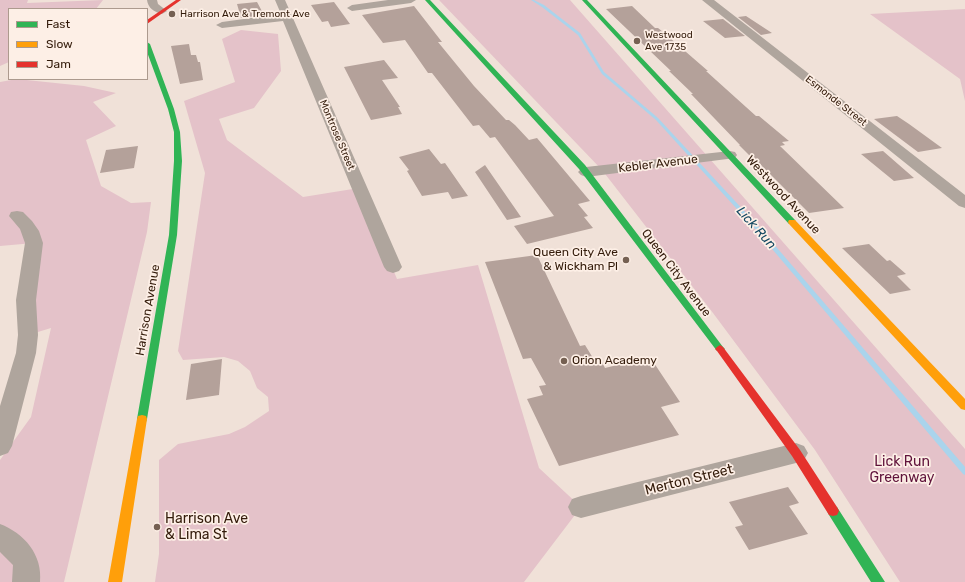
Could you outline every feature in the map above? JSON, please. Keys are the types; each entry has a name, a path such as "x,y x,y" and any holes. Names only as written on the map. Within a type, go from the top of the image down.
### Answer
{"main road":[{"path":"148,21 178,0"},
{"name":"Queen City Avenue","path":"427,0 586,172 796,453 878,582"},
{"name":"Westwood Avenue","path":"584,0 965,406"},
{"name":"Harrison Avenue","path":"114,582 173,234 177,186 178,150 175,120 148,47"}],"street":[{"path":"152,0 153,5 162,11"},
{"path":"352,8 411,0"},
{"name":"Esmonde Street","path":"707,0 965,203"},
{"name":"Montrose Street","path":"279,1 393,267"},
{"path":"222,25 286,17"},
{"name":"Kebler Avenue","path":"586,172 730,155"},
{"path":"0,446 26,353 28,334 26,300 34,243 33,235 27,225 17,216"},
{"name":"Merton Street","path":"581,507 796,453"},
{"path":"0,536 25,558 28,572 26,582"}],"green space":[{"path":"0,0 28,0 27,3 103,0 97,8 8,8 8,62 0,66"},
{"name":"Lick Run Greenway","path":"439,0 570,0 965,449 965,582 900,582 815,450 713,313 602,170"},
{"path":"965,9 965,101 960,79 870,14"},
{"path":"241,30 278,34 281,71 254,108 219,119 227,140 303,197 359,188 397,279 478,265 539,468 581,507 524,582 155,582 159,554 159,460 178,444 229,434 245,427 269,411 268,397 257,388 250,371 238,361 224,357 183,360 178,351 205,173 184,101 235,82 222,39"},
{"path":"27,80 84,86 116,93 93,102 116,126 86,140 101,186 131,203 151,202 147,232 64,582 0,582 0,460 31,417 51,328 28,335 34,243 0,246 0,82"}],"building":[{"path":"257,2 264,15 241,18 237,4"},
{"path":"334,2 350,24 331,27 328,21 322,22 311,5"},
{"path":"414,6 442,42 438,42 474,86 506,120 509,120 515,125 529,140 537,138 590,201 578,204 588,216 584,217 593,228 527,244 514,226 554,216 495,137 490,138 479,125 473,126 432,73 428,73 405,40 383,43 362,15"},
{"path":"632,6 655,28 658,28 663,32 708,71 706,71 756,116 759,116 789,141 782,142 785,145 780,146 844,208 809,213 739,145 691,94 693,94 669,71 671,71 606,9"},
{"path":"746,16 772,33 761,35 738,17"},
{"path":"723,19 745,36 725,38 703,21"},
{"path":"189,44 191,55 196,55 198,62 200,62 203,80 180,84 171,46"},
{"path":"384,60 398,78 382,80 400,107 398,107 402,114 371,120 344,67"},
{"path":"897,116 942,148 918,152 874,119"},
{"path":"138,146 134,168 100,173 106,150"},
{"path":"429,149 441,164 445,163 468,196 452,199 448,192 422,196 407,171 409,170 399,157"},
{"path":"883,151 914,178 894,181 861,154"},
{"path":"485,165 521,217 507,220 475,172"},
{"path":"869,244 887,261 890,260 906,274 897,276 911,290 890,294 842,248"},
{"name":"Orion Academy","path":"537,255 580,346 585,345 596,363 602,362 605,368 650,357 680,402 661,407 679,435 559,466 527,399 543,395 539,386 546,385 531,358 523,359 485,262"},
{"path":"222,359 219,395 186,400 191,364"},
{"path":"788,487 799,503 789,506 808,534 749,550 735,527 743,525 729,502"}],"waterway":[{"name":"Lick Run","path":"532,0 543,6 579,34 603,73 657,119 758,229 965,472"}],"traffic: fast":[{"path":"427,0 582,167 720,349"},
{"path":"584,0 792,222"},
{"path":"142,419 173,235 178,161 177,132 171,109 148,47"},
{"path":"833,511 878,582"}],"traffic: slow":[{"path":"792,222 965,406"},
{"path":"115,582 142,419"}],"traffic: jam":[{"path":"148,21 179,0"},
{"path":"720,349 796,453 833,511"}],"place":[{"name":"Harrison Ave & Tremont Ave","path":"172,14"},
{"name":"Westwood Ave 1735","path":"637,41"},
{"name":"Queen City Ave & Wickham Pl","path":"626,260"},
{"name":"Orion Academy","path":"564,361"},
{"name":"Harrison Ave & Lima St","path":"157,527"}]}
